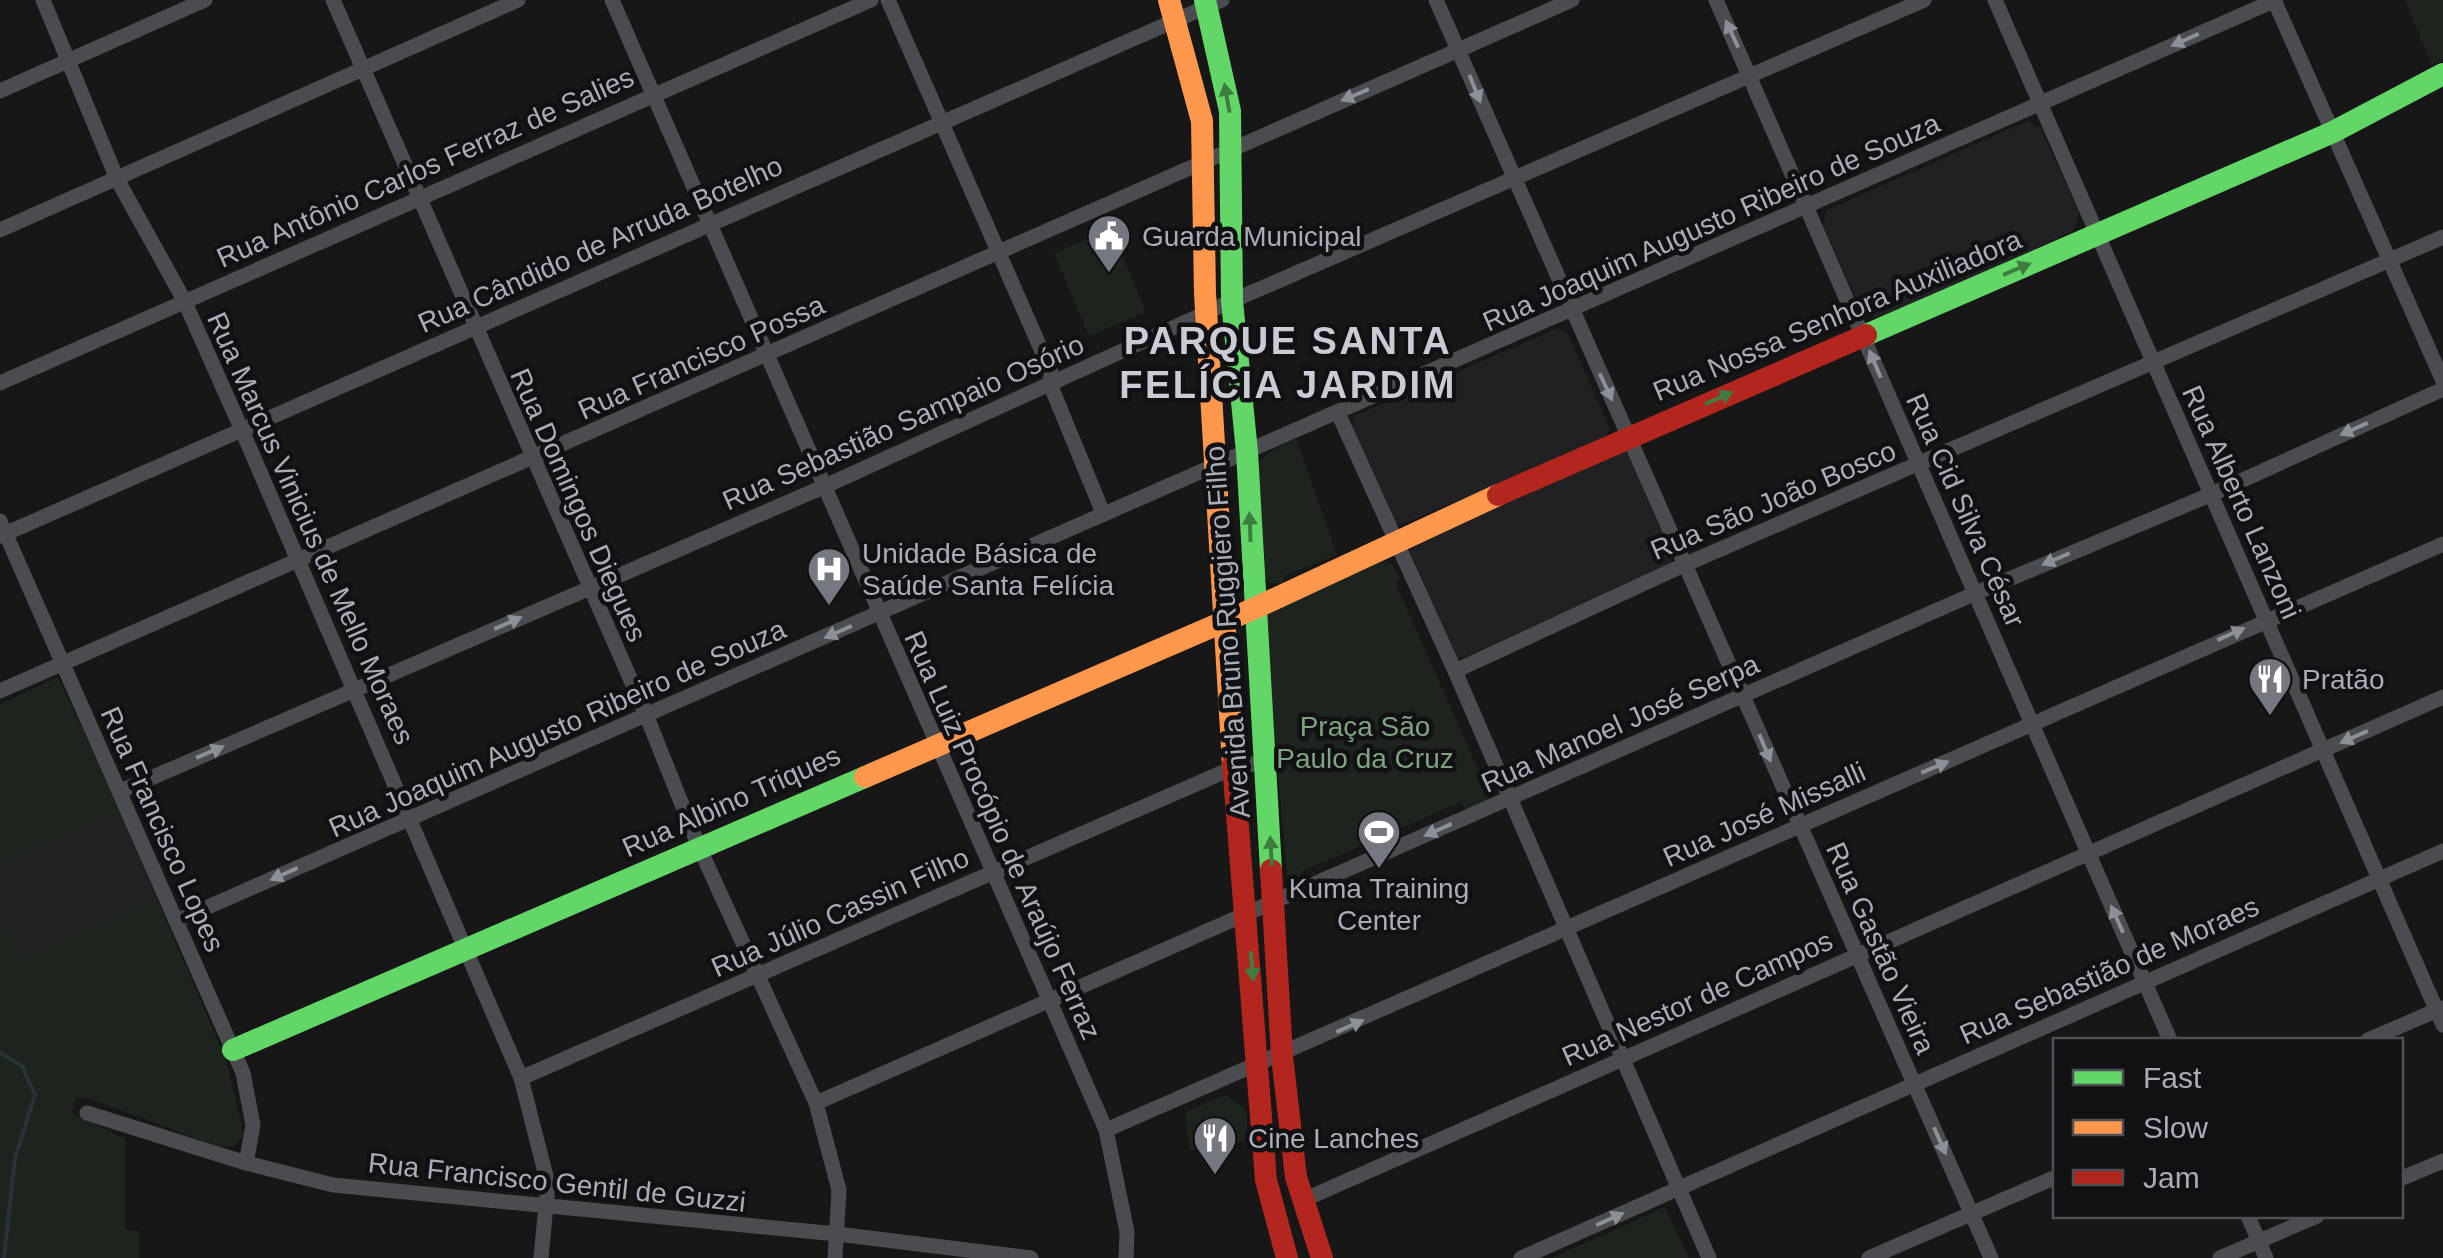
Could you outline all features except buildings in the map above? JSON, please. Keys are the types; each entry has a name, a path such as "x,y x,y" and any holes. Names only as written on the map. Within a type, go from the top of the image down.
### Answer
{"main road":[{"name":"Avenida Bruno Ruggiero Filho","path":"1212,2 1230,111 1232,300 1247,452 1253,609 1274,903 1266,1180 1287,1258"},
{"name":"Avenida Bruno Ruggiero Filho","path":"1173,10 1202,122 1206,316 1222,621 1247,914 1271,1060 1301,1200 1322,1258"},
{"name":"Rua Nossa Senhora Auxiliadora","path":"1253,609 1394,540 2333,132 2443,74"},
{"name":"Rua Albino Triques","path":"233,1050 1253,609"}],"street":[{"name":"Rua Marcus Vinicius de Mello Moraes","path":"43,0 116,178 184,300 241,428 352,691 468,948 520,1078 548,1184 541,1258"},
{"path":"0,91 69,64 205,0"},
{"name":"Rua Domingos Diegues","path":"333,0 530,459 647,717 699,847 816,1103 839,1190 835,1258"},
{"path":"0,230 518,0"},
{"name":"Rua Luiz Procópio de Araújo Ferraz","path":"612,0 821,488 1106,1130 1127,1232 1126,1258"},
{"name":"Rua Antônio Carlos Ferraz de Salies","path":"0,382 871,0"},
{"path":"888,0 1051,372 1050,384 1103,513"},
{"name":"Rua Gastão Vieira","path":"1436,0 1513,182 1630,437 1991,1258"},
{"name":"Rua Francisco Possa","path":"0,692 1572,0"},
{"name":"Rua Cid Silva César","path":"1716,0 2169,1038"},
{"name":"Rua Sebastião Sampaio Osório","path":"121,791 821,488 1206,316 1232,300 1513,182 1924,0"},
{"name":"Rua Alberto Lanzoni","path":"1996,0 2322,751 2441,1014"},
{"path":"2275,0 2443,381"},
{"name":"Rua Joaquim Augusto Ribeiro de Souza","path":"176,921 1215,464 1572,312 2275,0"},
{"name":"Rua Cândido de Arruda Botelho","path":"2,531 944,122 1173,10 1212,2"},
{"name":"Rua São João Bosco","path":"1456,671 1686,564 2443,237"},
{"name":"Rua Manoel José Serpa","path":"816,1103 1976,593 2212,494 2443,389"},
{"path":"1338,413 1456,671 1708,1258"},
{"name":"Rua Francisco Lopes","path":"2,531 233,1050 252,1100 253,1125 246,1164"},
{"name":"Rua José Missalli","path":"1106,1130 2266,618 2443,544"},
{"name":"Rua Nestor de Campos","path":"1301,1200 2443,697"},
{"name":"Rua Júlio Cassin Filho","path":"520,1078 757,978 992,870 1234,768 1265,762"},
{"name":"Rua Sebastião de Moraes","path":"1520,1258 2443,851"},
{"path":"2374,1038 2441,1014"},
{"name":"Rua Francisco Gentil de Guzzi","path":"88,1113 246,1164 332,1185 837,1234 1032,1258"},
{"path":"2403,1178 2443,1161"},
{"path":"1869,1258 2053,1178"},
{"path":"2249,1218 2266,1258"},
{"path":"2220,1258 2312,1218"}],"shaded area":[{"path":"2027,121 2041,129 2079,212 2074,230 1884,321 1863,314 1823,225 1827,210"},
{"path":"1559,328 1568,334 1610,429 1606,438 1400,525 1395,523 1351,427 1356,415"},
{"path":"1624,450 1633,460 1673,556 1671,566 1457,660 1407,544"},
{"path":"121,812 157,899 22,958 0,908 0,863"}],"green space":[{"path":"2405,0 2443,0 2443,59 2432,65"},
{"path":"1111,229 1146,312 1089,336 1054,253"},
{"path":"1296,438 1337,555 1283,576 1283,583 1271,583 1264,579 1256,466 1267,454"},
{"name":"Praça São Paulo da Cruz","path":"1381,560 1392,564 1400,578 1396,584 1485,785 1489,780 1492,791 1486,802 1466,811 1461,802 1301,872 1304,882 1288,885 1265,626 1269,610"},
{"path":"58,677 121,812 0,863 0,704"},
{"path":"157,899 226,1060 244,1135 233,1146 219,1147 86,1097 74,1099 73,1114 125,1139 125,1229 139,1231 139,1258 0,1258 0,908 22,958"},
{"path":"1226,1095 1246,1110 1248,1141 1190,1150 1185,1112"},
{"path":"1665,1207 1689,1258 1552,1258"}],"waterway":[{"path":"0,1053 22,1066 35,1095 15,1158 4,1258"}],"traffic: fast":[{"path":"1205,0 1230,111 1232,301 1247,452 1271,870"},
{"path":"1866,335 2333,132 2443,74"},
{"path":"233,1050 865,777"}],"traffic: slow":[{"path":"1169,0 1202,121 1205,293 1233,764"},
{"path":"865,777 1253,609 1498,495"}],"traffic: jam":[{"path":"1498,495 1866,335"},
{"path":"1233,764 1266,1180 1287,1258"},
{"path":"1271,870 1282,1056 1296,1177 1322,1258"}],"place":[{"name":"Guarda Municipal","path":"1109,274"},
{"name":"Unidade Básica de Saúde Santa Felícia","path":"829,607"},
{"name":"Pratão","path":"2270,717"},
{"name":"Kuma Training Center","path":"1379,870"},
{"name":"Cine Lanches","path":"1215,1176"}],"district":[{"name":"PARQUE SANTA FELÍCIA JARDIM","path":"1288,363"}]}
